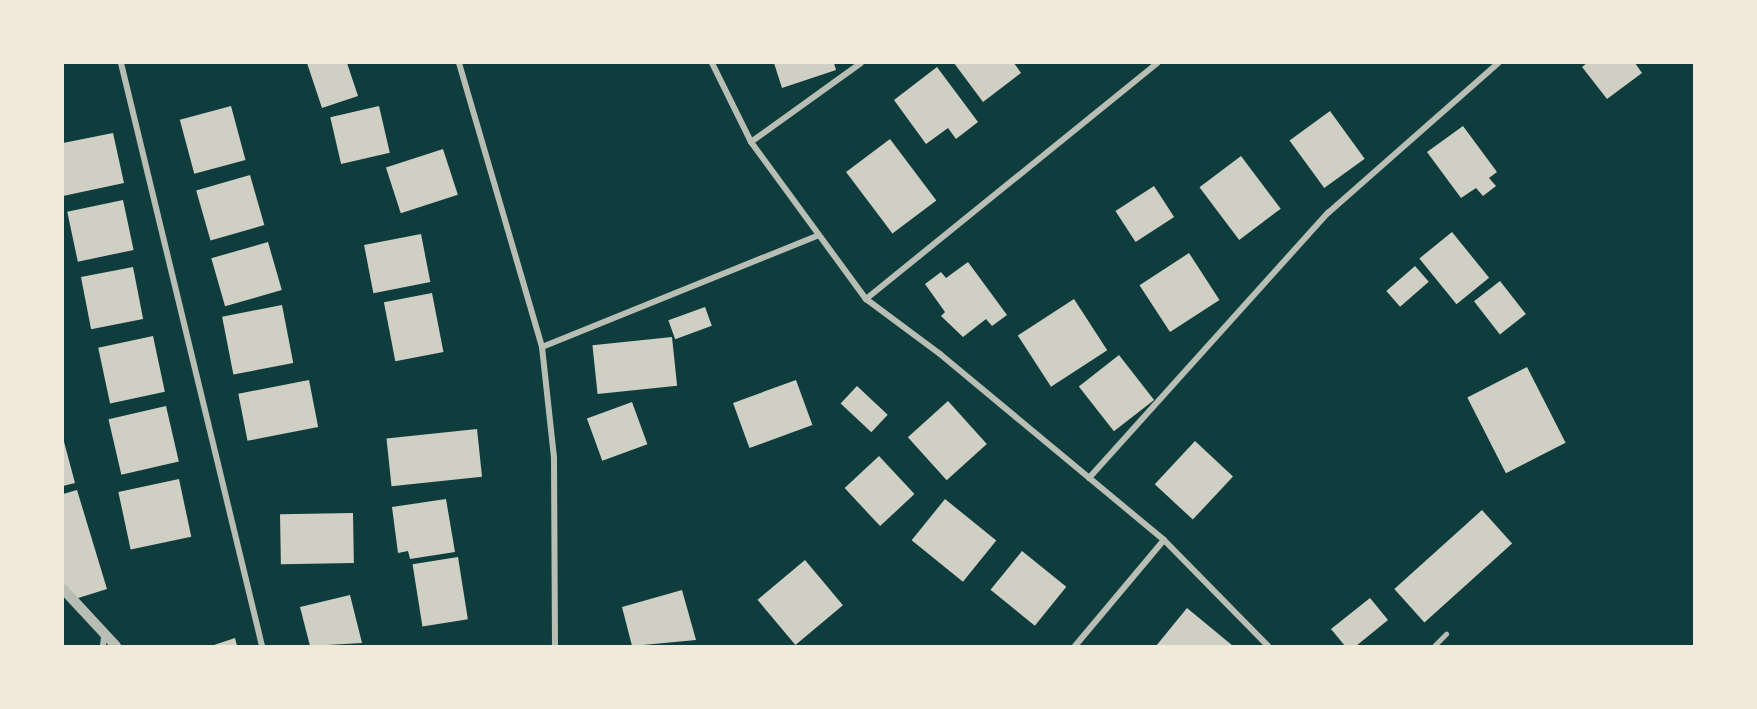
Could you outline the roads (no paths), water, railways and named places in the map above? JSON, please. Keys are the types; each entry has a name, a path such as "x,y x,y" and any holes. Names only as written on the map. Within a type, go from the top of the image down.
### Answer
{"street":[{"path":"121,63 262,646"},
{"path":"459,63 542,347 554,458 555,646"},
{"path":"712,63 751,142 817,236 866,300 1089,477 1164,540 1268,646"},
{"path":"751,142 861,63"},
{"path":"866,300 1157,63"},
{"path":"1089,477 1328,213 1498,63"},
{"path":"542,347 817,236"},
{"path":"1075,646 1164,540"},
{"path":"63,590 104,641 116,646"}],"lane":[{"path":"1434,646 1446,634"}]}
